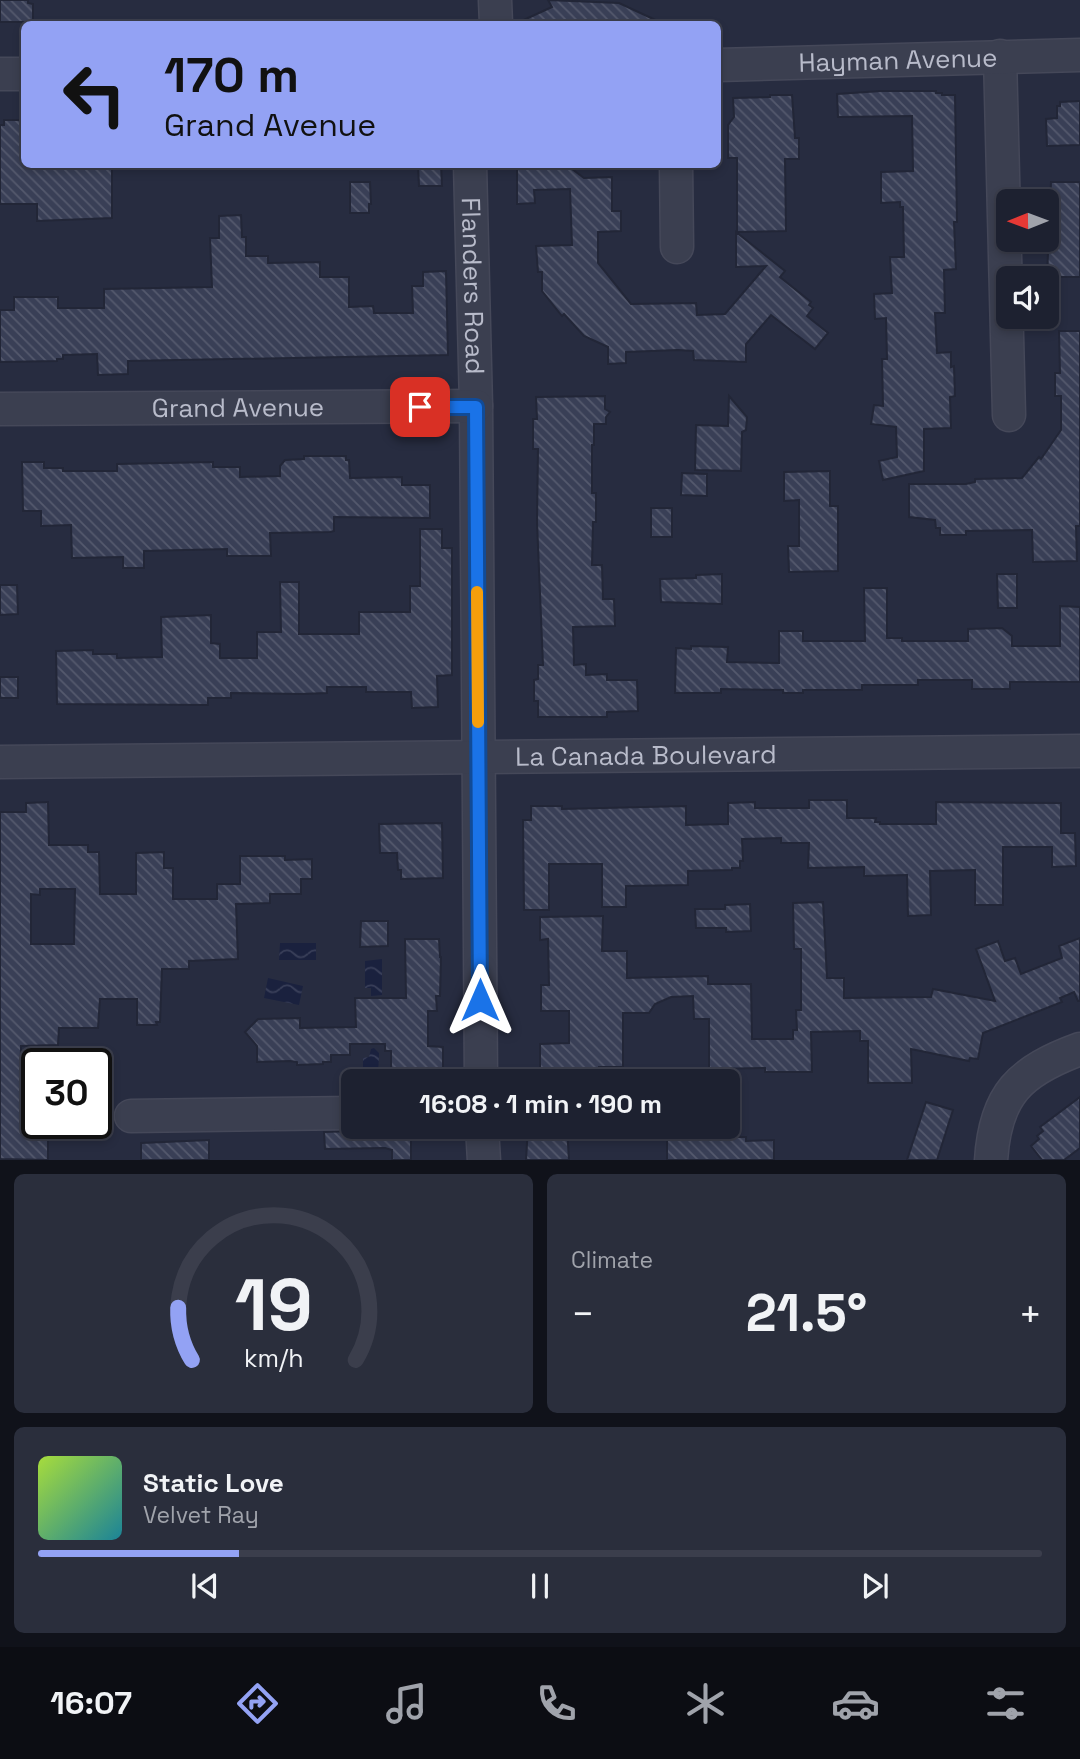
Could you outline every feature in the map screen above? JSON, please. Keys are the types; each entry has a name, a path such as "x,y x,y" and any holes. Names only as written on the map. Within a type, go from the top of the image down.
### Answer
{"street":[{"path":"495,0 496,21"},
{"name":"Hayman Avenue","path":"721,65 1080,55"},
{"path":"1000,56 1009,415"},
{"path":"0,74 21,74"},
{"name":"Flanders Road","path":"470,168 476,407 481,1069"},
{"path":"676,168 677,247"},
{"name":"Grand Avenue","path":"0,409 476,407"},
{"name":"La Canada Boulevard","path":"0,762 1080,751"},
{"path":"991,1160 993,1134 1005,1101 1021,1081 1046,1062 1080,1049"},
{"path":"131,1116 341,1113"},
{"path":"483,1139 484,1160"}],"water":[{"path":"280,943 316,943 316,960 279,960"},
{"path":"382,959 382,995 371,996 371,988 365,988 365,961"},
{"path":"268,978 303,986 299,1005 264,998"},
{"path":"374,1048 379,1053 378,1069 363,1069 363,1058 369,1057 371,1049"}],"building":[{"path":"0,0 28,0 28,3 33,4 33,21 0,22"},
{"path":"548,0 619,3 658,21 522,21 552,7"},
{"path":"936,91 942,95 955,95 957,222 954,222 956,269 944,270 945,313 935,313 937,353 951,352 951,367 954,366 955,396 950,397 951,428 924,429 924,471 883,480 879,461 897,457 896,427 871,424 874,405 883,406 882,359 887,359 886,318 875,319 874,294 892,293 890,257 904,257 903,207 900,207 900,202 881,203 881,172 913,171 912,116 838,117 837,94"},
{"path":"792,95 795,138 799,138 799,159 785,159 786,231 737,232 737,158 728,158 728,125 734,117 733,98"},
{"path":"1080,101 1080,145 1047,146 1046,119 1057,118 1057,106 1060,106 1060,102"},
{"path":"4,120 21,120 21,168 112,168 112,218 37,221 37,204 0,204 0,125 4,125"},
{"path":"418,168 441,168 442,186 419,186"},
{"path":"517,168 571,168 584,178 612,177 612,211 621,211 621,231 598,232 598,263 631,304 696,303 697,315 725,314 766,266 736,267 736,232 785,271 780,277 811,302 809,305 813,308 807,316 828,333 815,349 771,315 746,344 746,362 694,360 693,351 678,350 626,352 626,363 608,364 608,347 584,336 564,314 562,316 542,291 542,272 538,272 536,246 572,245 570,189 534,190 535,203 517,204"},
{"path":"350,182 370,182 369,213 350,213"},
{"path":"1051,182 1080,182 1080,277 1059,277 1059,266 1047,266 1048,252 1059,252 1059,189 1051,189"},
{"path":"241,215 242,237 246,237 246,256 268,256 268,263 320,262 320,277 349,277 349,307 373,306 374,313 413,313 412,286 423,286 423,272 446,271 448,355 128,361 128,374 98,375 97,354 63,355 63,359 57,361 0,362 0,310 14,310 14,297 58,297 58,308 104,308 104,289 212,287 210,238 219,238 219,216"},
{"path":"1059,331 1080,331 1080,526 1076,526 1077,561 1033,562 1032,530 966,531 966,535 940,535 940,528 936,528 935,520 909,517 909,484 966,484 975,482 975,479 1022,478 1039,457 1041,459 1061,430 1061,396 1055,396 1055,373 1060,373"},
{"path":"605,396 605,409 610,412 606,417 606,424 594,424 592,445 592,493 596,493 596,522 593,522 592,565 602,565 603,599 614,599 615,626 573,627 574,665 586,664 586,675 607,674 607,680 637,680 638,711 607,712 607,717 538,717 538,701 534,701 534,680 538,679 538,665 543,665 537,522 538,449 533,449 533,419 537,419 536,397"},
{"path":"729,396 747,417 746,430 742,432 741,471 695,470 696,425 728,426"},
{"path":"304,456 346,456 346,460 349,460 350,478 402,477 402,485 430,485 430,518 334,517 334,531 330,532 270,533 271,556 227,556 227,549 144,551 144,568 123,568 123,557 72,558 71,525 41,526 41,511 23,511 22,462 44,462 44,468 63,468 63,471 117,471 117,464 213,462 213,467 240,467 240,477 280,476 280,466 285,460 304,459"},
{"path":"830,471 830,506 838,506 838,571 789,572 788,546 799,546 799,500 784,501 784,472"},
{"path":"682,473 707,474 707,496 681,495"},
{"path":"651,508 672,508 672,537 651,537"},
{"path":"420,529 442,529 442,548 452,548 452,675 437,676 438,707 412,708 411,692 366,692 366,687 327,687 327,693 231,693 231,698 208,698 208,705 57,704 56,651 93,650 93,654 117,654 117,658 162,657 161,617 211,615 211,643 220,644 220,658 257,658 257,632 281,632 280,582 299,582 299,634 359,634 359,612 410,612 410,586 420,586"},
{"path":"722,574 722,604 661,602 660,579"},
{"path":"997,574 1017,574 1017,608 998,608"},
{"path":"0,585 17,585 18,614 0,615"},
{"path":"864,588 887,588 887,638 902,638 902,641 968,641 968,629 1002,628 1012,636 1012,646 1060,646 1060,606 1080,607 1080,682 1010,682 1010,689 972,689 972,680 918,680 918,685 862,685 862,690 803,690 803,693 783,693 783,690 721,689 721,693 675,693 676,648 728,647 727,662 779,663 779,631 803,631 803,641 865,641"},
{"path":"0,677 18,677 18,698 0,698"},
{"path":"809,800 847,800 847,818 876,818 875,822 880,824 936,824 936,802 1061,803 1061,833 1075,833 1076,866 1052,867 1052,847 1003,847 1003,905 975,905 975,870 930,871 931,915 908,916 907,875 864,876 864,867 808,868 809,843 781,843 781,838 742,839 743,861 740,861 740,868 688,871 688,885 626,886 626,907 602,907 602,864 549,864 549,910 524,910 523,820 531,820 531,806 562,806 562,809 686,806 686,825 728,824 728,803 755,802 755,808 809,808"},
{"path":"48,802 49,845 88,845 88,852 99,852 100,894 136,894 136,853 164,852 164,868 173,868 173,899 217,899 217,884 240,884 240,856 285,856 285,860 312,859 312,879 301,879 301,894 270,894 270,903 236,904 238,959 189,961 189,969 162,969 160,1022 156,1022 157,1025 137,1025 137,999 100,999 98,1028 59,1028 58,1045 21,1046 21,1139 48,1139 48,1160 0,1159 0,812 26,812 26,803","holes":["40,889 75,889 74,944 31,944 31,894 40,895"]},
{"path":"442,823 443,878 401,879 397,853 380,853 379,824"},
{"path":"823,902 827,978 844,978 844,998 931,997 933,989 995,1001 976,949 998,941 1005,961 1015,958 1021,974 1062,958 1059,946 1080,938 1080,1001 1074,992 1060,998 1062,1002 983,1033 978,1059 970,1058 969,1061 911,1049 912,1083 868,1083 868,1041 860,1041 860,1031 811,1032 812,1072 765,1072 765,1068 709,1069 709,1019 694,1019 693,996 671,997 655,1004 649,1013 623,1013 623,1067 540,1069 540,1044 569,1043 569,1011 541,1011 541,985 549,985 548,939 540,940 540,917 603,916 602,951 627,951 627,978 708,976 708,984 751,984 752,1039 793,1039 793,1030 797,1030 796,1010 801,1010 801,949 794,949 793,903"},
{"path":"750,904 751,931 726,932 726,928 696,928 695,909 725,909 725,905"},
{"path":"361,921 388,921 388,946 360,947"},
{"path":"405,939 439,939 440,996 436,996 437,1011 428,1011 428,1046 443,1047 443,1069 391,1069 391,1051 385,1051 385,1044 350,1044 350,1055 331,1055 331,1062 323,1064 257,1062 257,1046 245,1032 258,1019 300,1018 300,1028 356,1027 355,998 406,998"},
{"path":"1080,1097 1080,1148 1064,1160 1042,1160 1031,1146 1043,1131 1040,1127"},
{"path":"926,1102 953,1110 937,1160 907,1160"},
{"path":"341,1131 341,1139 411,1139 411,1160 392,1160 392,1150 385,1148 325,1149 324,1132"},
{"path":"746,1137 746,1141 774,1140 774,1160 667,1160 667,1140"},
{"path":"527,1139 568,1139 569,1160 526,1160"},
{"path":"209,1140 209,1160 141,1160 141,1143"}],"slow traffic":[{"path":"477,592 478,722"}],"route":[{"path":"420,407 476,407 480,1000"}]}
